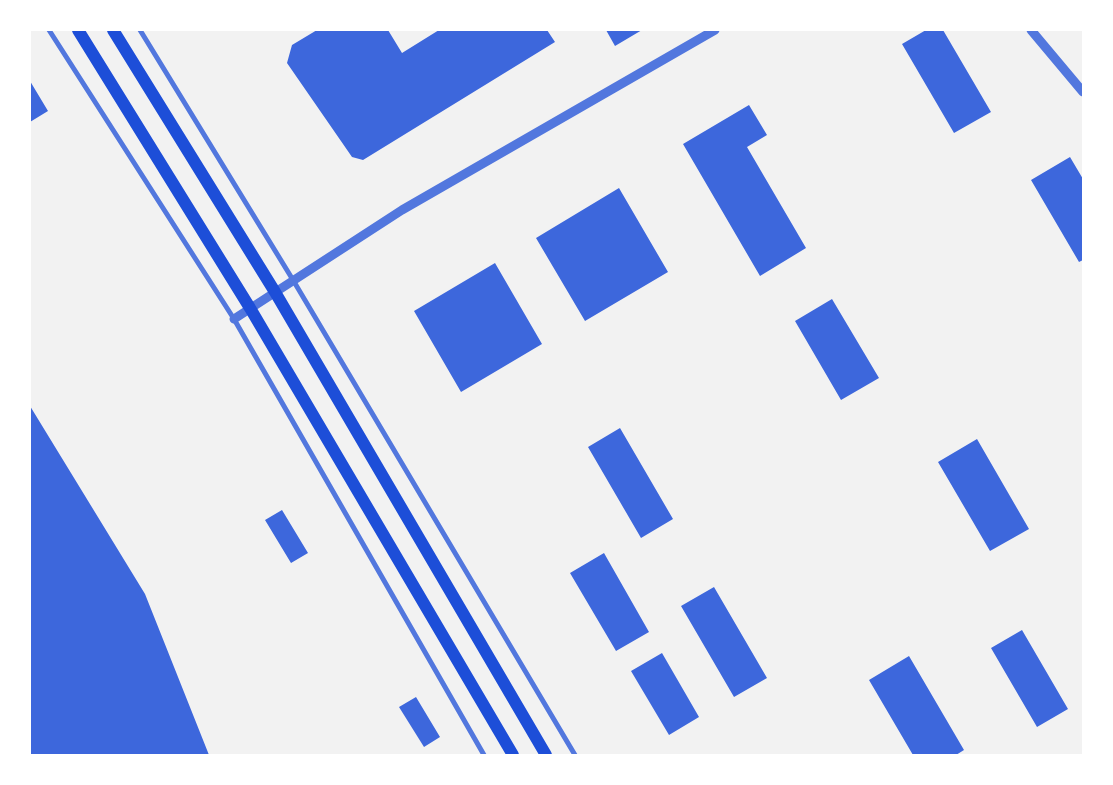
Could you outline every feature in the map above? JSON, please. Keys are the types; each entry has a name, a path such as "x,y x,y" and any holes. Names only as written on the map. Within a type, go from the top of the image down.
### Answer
{"main road":[{"path":"78,30 250,308 513,755"},
{"path":"112,30 275,292 546,755"}],"street":[{"path":"50,30 234,319 484,755"},
{"path":"140,30 293,280 575,755"},
{"path":"234,319 402,210 715,30"},
{"path":"1031,30 1083,92"}],"building":[{"path":"317,30 388,30 402,53 439,30 547,30 555,42 363,160 352,157 287,63 292,45"},
{"path":"606,30 642,30 615,46"},
{"path":"926,30 943,30 991,112 954,133 902,44"},
{"path":"30,81 48,111 30,122"},
{"path":"749,105 767,135 747,147 806,248 760,276 683,144"},
{"path":"1070,157 1083,179 1083,260 1079,262 1031,180"},
{"path":"619,188 668,272 585,321 536,238"},
{"path":"495,263 542,344 461,392 414,311"},
{"path":"832,299 879,378 841,400 795,321"},
{"path":"30,406 145,594 209,755 30,755"},
{"path":"620,428 673,519 641,538 588,447"},
{"path":"977,439 1029,529 990,551 938,462"},
{"path":"282,510 308,553 291,563 265,520"},
{"path":"604,553 649,632 616,651 570,573"},
{"path":"714,587 767,678 734,697 681,606"},
{"path":"1022,630 1068,709 1037,727 991,648"},
{"path":"662,653 699,717 669,735 631,671"},
{"path":"909,656 964,750 956,755 913,755 869,680"},
{"path":"416,697 440,737 424,747 399,707"}]}
